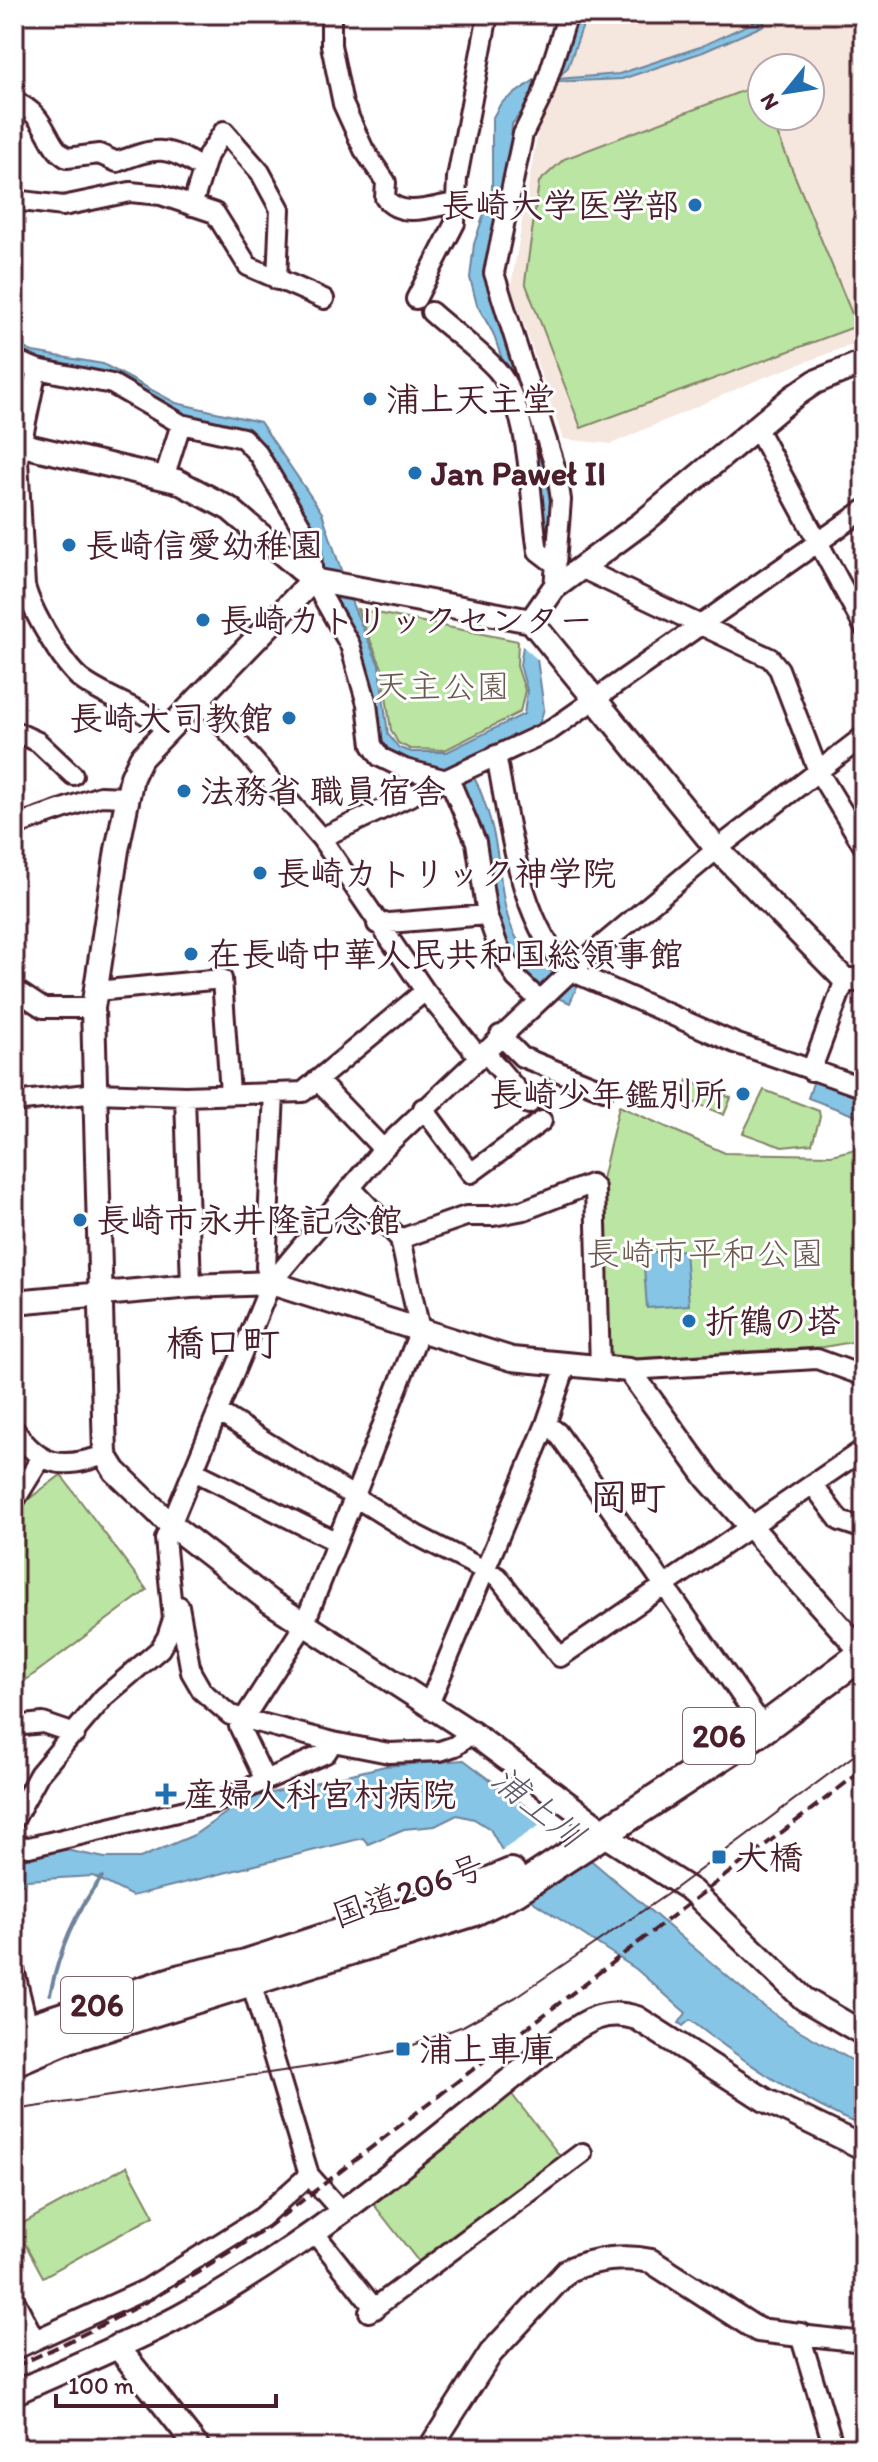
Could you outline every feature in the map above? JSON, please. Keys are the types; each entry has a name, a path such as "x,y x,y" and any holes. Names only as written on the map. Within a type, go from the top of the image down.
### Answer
{"highway":[{"name":"国道206号","path":"20,2044 248,1972 472,1912 758,1720 861,1645"}],"street":[{"path":"331,14 331,45 343,104 364,150 386,182 385,198 400,209 412,211 454,203"},
{"path":"416,299 455,223 454,203 470,94 488,14"},
{"path":"554,588 561,500 557,473 494,273 523,134 542,96 568,14"},
{"path":"14,101 43,121 56,148 67,158 99,154 117,162 158,148 177,151 202,169"},
{"path":"192,206 202,169 224,131 260,172 280,209 277,280"},
{"path":"14,200 63,206 145,191 192,206 220,218 248,266 324,299"},
{"path":"431,312 497,370 509,388 532,470 538,551 555,564"},
{"path":"14,360 37,369 112,384 181,424 243,438 258,454 310,541 317,581 350,645 367,704 372,745 380,757 392,763 445,778 463,804 476,842 487,915 498,946 516,978 541,997"},
{"path":"531,621 554,588 583,569 756,427 815,382 864,362"},
{"path":"37,369 17,444 25,586 22,608 82,680 151,716 167,730"},
{"path":"164,478 181,424"},
{"path":"756,427 864,627"},
{"path":"17,444 164,478 197,489 230,509 317,581 531,621 717,849 855,980 811,1071"},
{"path":"321,838 473,763 551,730 818,542 862,516"},
{"path":"583,569 770,658 779,669 818,771 864,847"},
{"path":"317,581 141,758 128,797 95,999 98,1294 105,1455 115,1471 171,1525 304,1625 472,1733 586,1834 692,1891 804,1999 864,2034"},
{"path":"199,698 321,838 425,991 529,1104"},
{"path":"14,731 38,742 73,775"},
{"path":"14,1820 39,1774 104,1697 160,1649 167,1637 173,1619 165,1539 271,1283 383,1149 541,997 717,849 864,736"},
{"path":"496,755 533,914 569,974 735,1043 864,1088"},
{"path":"14,826 100,796 128,797"},
{"path":"377,924 487,915"},
{"path":"14,989 43,1008 222,979 230,1093"},
{"path":"14,1102 96,1093 185,1096 303,1092 425,991"},
{"path":"500,1035 522,1057 604,1090"},
{"path":"317,1080 383,1149"},
{"path":"271,1283 266,1267 274,1093"},
{"path":"185,1096 191,1286"},
{"path":"423,1108 471,1173 542,1121"},
{"path":"400,1239 466,1216 493,1216 524,1210 591,1184 595,1188 600,1368"},
{"path":"265,1780 239,1726 304,1625 420,1330 400,1239 351,1188"},
{"path":"14,1302 191,1286 271,1283 512,1359 629,1370 817,1359 864,1376"},
{"path":"429,1704 546,1424 566,1366"},
{"path":"629,1370 685,1451 861,1645"},
{"path":"218,1412 416,1535 498,1577 560,1657 864,1449"},
{"path":"546,1424 557,1432 758,1720"},
{"path":"14,1429 41,1458 63,1465 105,1455"},
{"path":"17,1497 41,1458"},
{"path":"194,1471 335,1541"},
{"path":"813,1485 840,1521 864,1529"},
{"path":"168,1565 175,1580 191,1672 212,1699 230,1715 389,1753 440,1751 455,1746 472,1733"},
{"path":"14,1726 43,1723 75,1734"},
{"path":"14,1846 29,1847 215,1803 326,1753 333,1742"},
{"path":"14,1969 20,2044"},
{"path":"248,1972 309,2175 341,2211"},
{"path":"14,2393 180,2317 313,2231 585,2021 613,2013 637,2018 765,2100 864,2148"},
{"path":"313,2231 372,2310 582,2153"},
{"path":"14,2350 147,2289 262,2217 309,2175"},
{"path":"430,2448 491,2353 568,2270 584,2263 633,2257 651,2261 758,2330 864,2342"},
{"path":"14,2299 35,2340"},
{"path":"800,2335 834,2448"},
{"path":"117,2346 195,2447"}],"shaded area":[{"name":"長崎大学医学部","path":"583,14 864,14 864,340 757,380 611,444 563,439 511,286 539,124 569,59"}],"green space":[{"path":"746,90 746,132 777,132 857,326 581,428 525,282 539,182 564,159"},
{"name":"天主公園","path":"357,609 518,641 517,666 525,690 520,712 445,750 410,749 398,743 391,730 382,668"},
{"path":"688,1080 731,1098 724,1115 681,1097"},
{"path":"764,1090 819,1111 812,1144 782,1147 743,1133"},
{"name":"長崎市平和公園","path":"619,1106 725,1153 831,1155 864,1147 864,1340 824,1347 609,1360 599,1192"},
{"path":"61,1475 147,1590 14,1689 14,1510"},
{"path":"510,2092 560,2156 422,2266 371,2201"},
{"path":"127,2166 154,2216 43,2277 16,2227"}],"water":[{"path":"576,14 587,14 568,67 557,79 619,74 700,47 762,18 765,25 703,52 622,79 552,82 539,91 512,124 510,165 485,277 544,450 553,495 536,652 544,709 539,725 460,763 476,781 485,804 493,832 506,910 514,932 527,952 547,970 578,984 570,1003 532,988 497,934 480,836 472,810 459,788 439,767 390,757 377,737 332,604 315,537 253,441 14,353 14,344 33,352 103,364 176,403 260,422 322,513 353,606 379,665 388,734 399,748 412,752 447,752 524,714 527,690 520,665 535,572 516,400 493,333 477,305 470,278 474,244 492,190 492,119 501,103 555,66"},
{"path":"814,1080 864,1100 864,1119 808,1098"},
{"path":"685,1250 689,1305 647,1308 643,1253"},
{"path":"464,1760 545,1821 754,1999 788,2024 864,2067 864,2127 773,2079 690,2020 683,2026 679,2023 686,2013 636,1969 529,1899 490,1829 474,1819 457,1815 435,1826 404,1829 368,1844 363,1838 132,1896 93,1876 27,1880 14,1891 14,1854 56,1848 105,1858 140,1858 194,1835 246,1799 385,1766"}],"pier":[{"path":"535,541 550,574 538,660 519,643"},
{"path":"549,1819 591,1856 526,1902 498,1853"}],"waterway":[{"path":"50,1994 69,1932 102,1877"}],"tram line":[{"path":"14,2110 337,2063 403,2049 463,2026 516,1997 666,1895 864,1748"}],"railway":[{"path":"14,2367 142,2304 264,2230 864,1769"}],"place":[{"name":"長崎大学医学部","path":"695,205"},
{"name":"浦上天主堂","path":"370,399"},
{"name":"Jan Paweł II","path":"415,473"},
{"name":"長崎信愛幼稚園","path":"69,545"},
{"name":"長崎カトリックセンター","path":"203,620"},
{"name":"長崎大司教館","path":"289,718"},
{"name":"法務省 職員宿舎","path":"184,791"},
{"name":"長崎カトリック神学院","path":"260,873"},
{"name":"在長崎中華人民共和国総領事館","path":"191,954"},
{"name":"長崎少年鑑別所","path":"743,1094"},
{"name":"長崎市永井隆記念館","path":"80,1220"},
{"name":"折鶴の塔","path":"689,1321"},
{"name":"産婦人科宮村病院","path":"166,1794"},
{"name":"大橋","path":"719,1857"},
{"name":"浦上車庫","path":"403,2049"}],"district":[{"name":"橋口町","path":"223,1343"},
{"name":"岡町","path":"628,1497"}],"water label":[{"name":"浦上川","path":"539,1807"}]}
